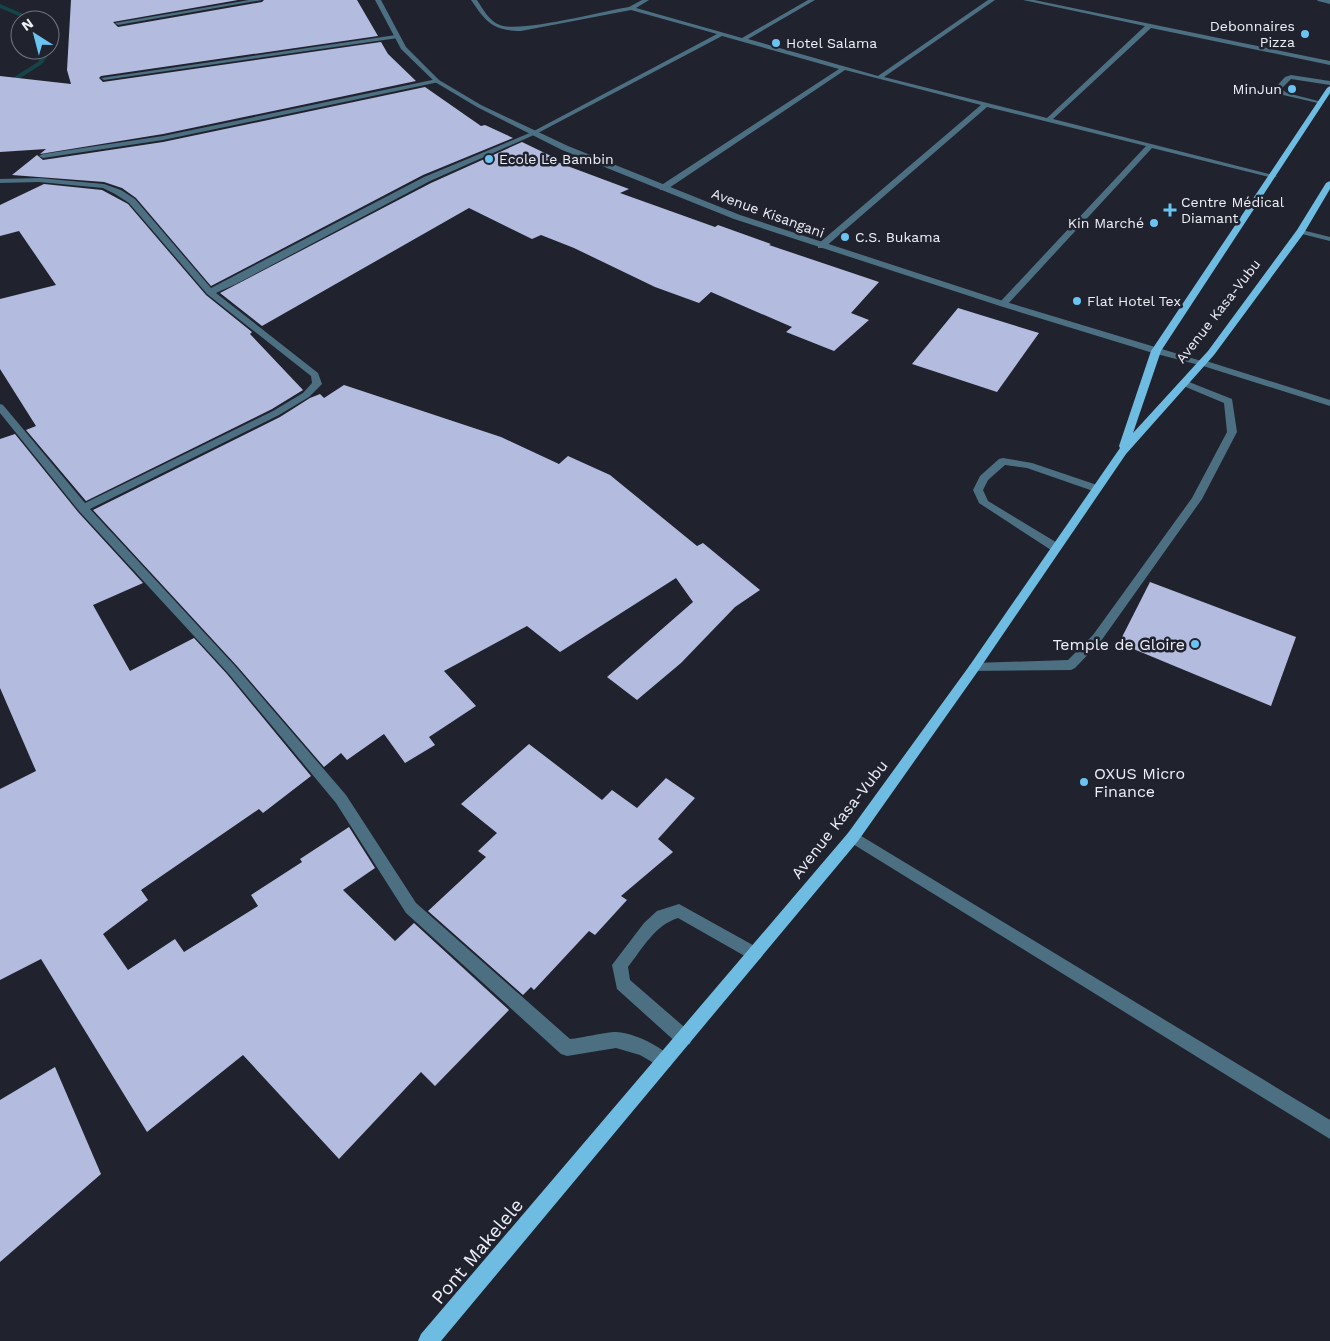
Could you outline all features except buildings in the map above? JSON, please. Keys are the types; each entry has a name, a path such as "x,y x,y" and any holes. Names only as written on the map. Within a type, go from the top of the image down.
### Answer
{"main road":[{"name":"Avenue Kasa-Vubu","path":"1122,452 1156,351 1330,88"},
{"name":"Avenue Kasa-Vubu","path":"558,1188 853,837 974,668 1055,547 1122,452 1203,363 1301,231 1330,183"},
{"name":"Pont Makelele","path":"428,1341 558,1188"}],"street":[{"path":"118,23 259,0"},
{"name":"Avenue Kisangani","path":"378,0 396,37 415,61 437,81 479,106 534,133 663,188 737,217 821,246 1003,304 1330,403"},
{"path":"474,0 491,23 503,29 520,28 631,8 646,0"},
{"path":"744,39 812,0"},
{"path":"879,78 992,0"},
{"path":"1026,0 1040,1 1330,64"},
{"path":"1320,0 1330,2"},
{"path":"631,8 843,69 1273,176"},
{"path":"1048,120 1150,26"},
{"path":"210,292 233,282 433,175 534,133 723,33"},
{"path":"104,78 396,37"},
{"path":"663,188 843,69"},
{"path":"1320,103 1286,94 1277,89 1287,78 1292,77 1330,83"},
{"path":"43,156 163,138 437,81"},
{"path":"821,246 985,105"},
{"path":"1003,304 1151,145"},
{"path":"0,181 39,180 104,186 118,192 132,201 210,292 315,375 317,384 306,395 276,413 83,508"},
{"path":"1301,231 1330,239"},
{"path":"974,668 1071,665 1097,638 1197,499 1232,432 1229,401 1184,383"},
{"path":"0,407 83,508 232,670 341,799 412,908 567,1048 616,1040 644,1048 664,1061"},
{"path":"1055,547 984,503 978,490 984,478 1002,461 1028,465 1096,488"},
{"path":"853,837 1330,1130"},
{"path":"684,1038 623,984 620,965 649,928 662,916 679,911 755,954"}],"waterway":[{"path":"0,6 10,10"},
{"path":"0,89 42,60"}],"place":[{"name":"Debonnaires Pizza","path":"1305,34"},
{"name":"Hotel Salama","path":"776,43"},
{"name":"MinJun","path":"1292,89"},
{"name":"Ecole Le Bambin","path":"489,159"},
{"name":"Centre Médical Diamant","path":"1170,210"},
{"name":"Kin Marché","path":"1154,223"},
{"name":"C.S. Bukama","path":"845,237"},
{"name":"Flat Hotel Tex","path":"1077,301"},
{"name":"Temple de Gloire","path":"1195,644"},
{"name":"OXUS Micro Finance","path":"1084,782"}]}
